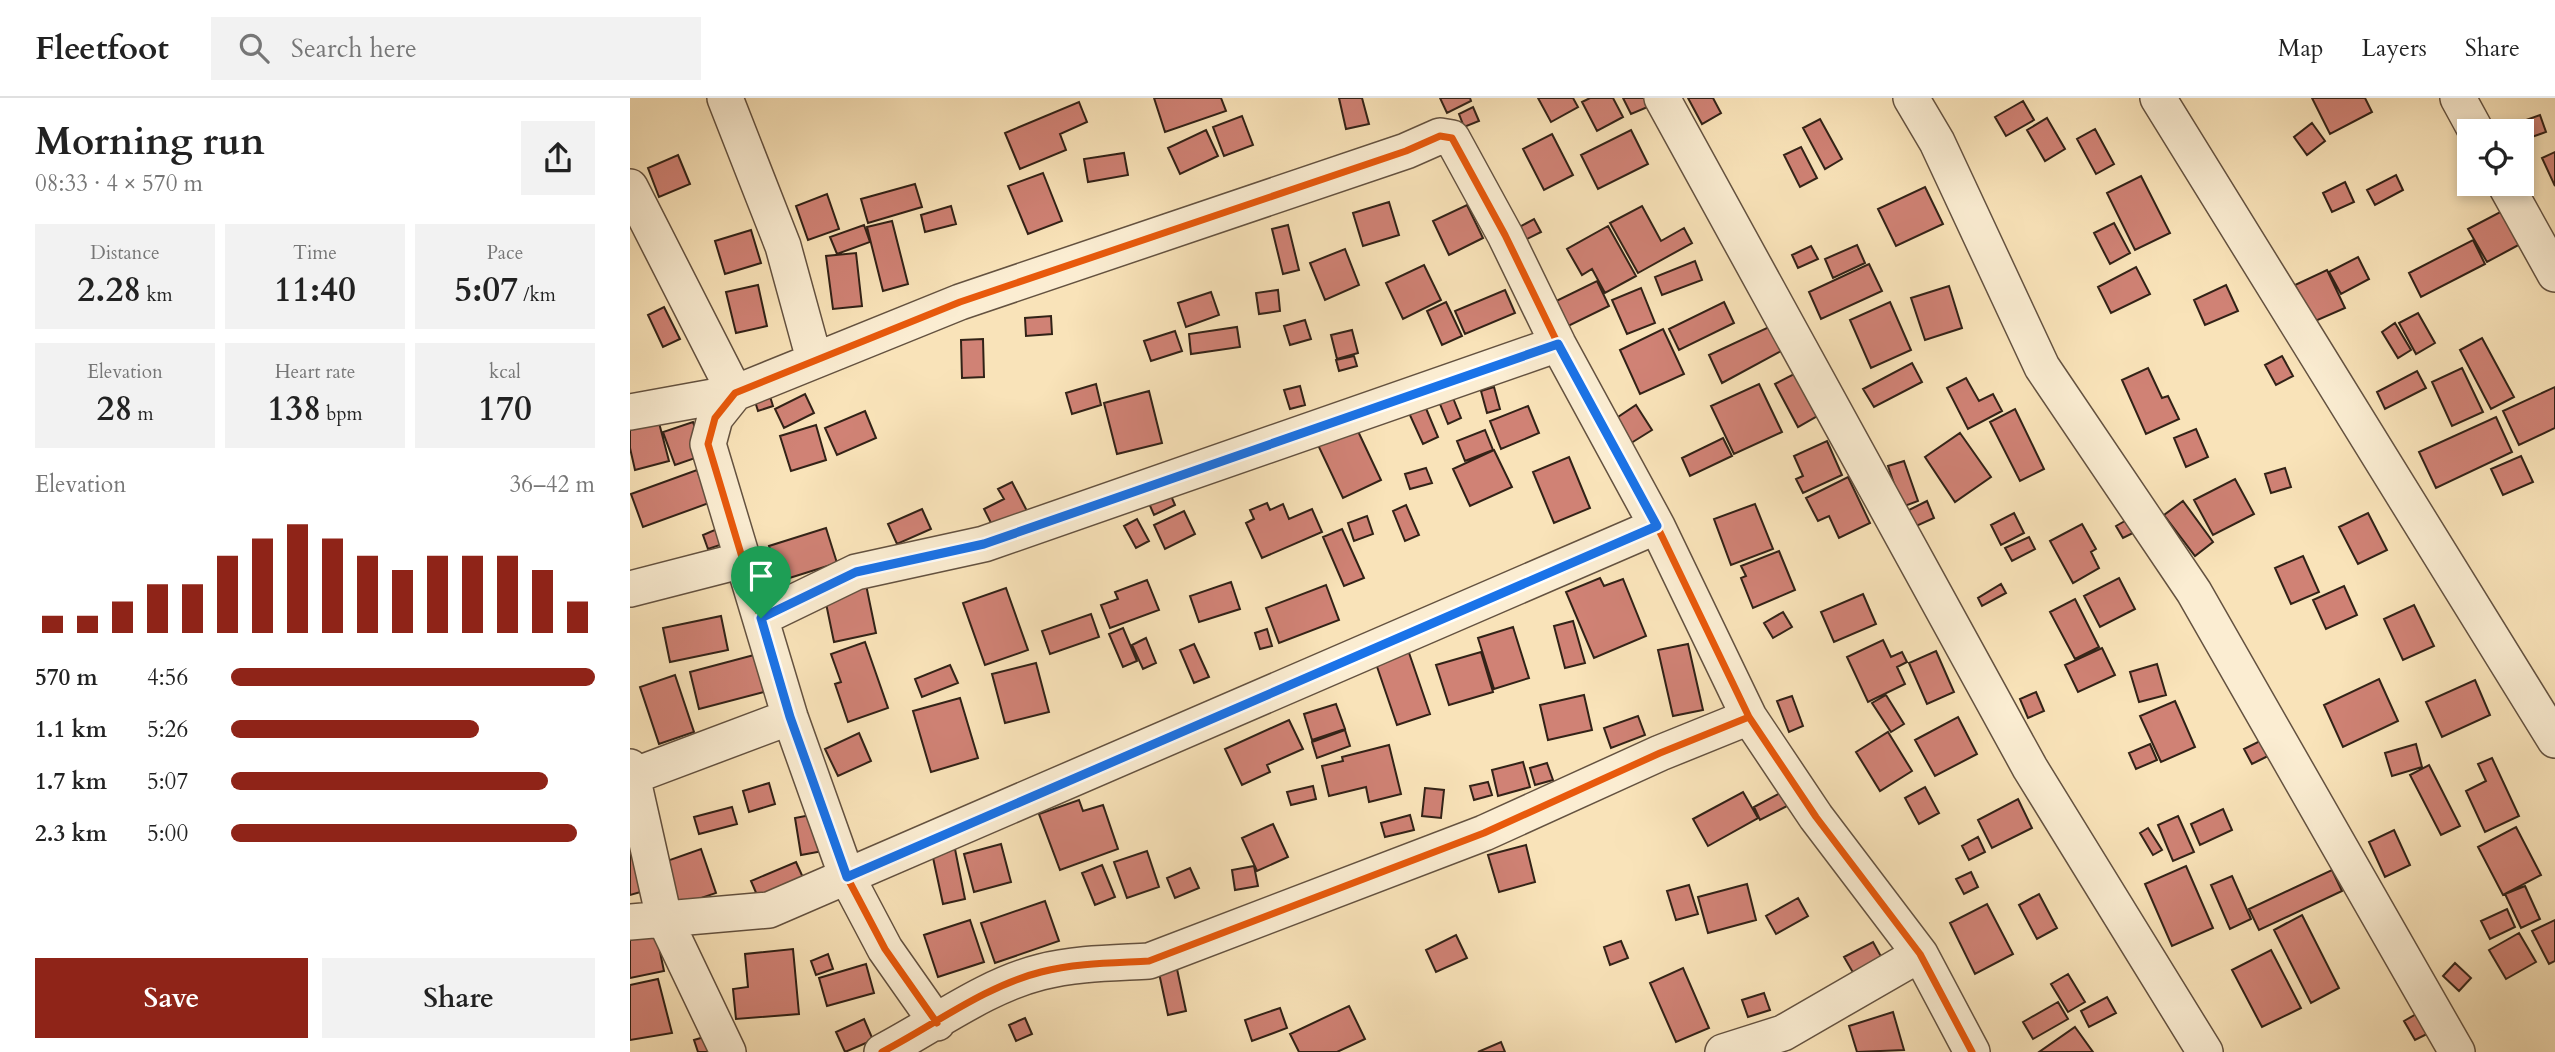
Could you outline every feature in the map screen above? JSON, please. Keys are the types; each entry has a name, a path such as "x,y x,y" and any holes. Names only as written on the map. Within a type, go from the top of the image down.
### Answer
{"street":[{"path":"725,98 783,246 814,359"},
{"path":"1662,98 2030,768 2205,1052"},
{"path":"1911,98 1937,142 2042,367 2194,592 2457,1052"},
{"path":"2158,98 2555,740"},
{"path":"2458,98 2469,119"},
{"path":"630,412 735,393 960,302 1393,156 1440,136 1452,138 1459,147 1558,344 1657,526 1749,717 1816,817 1920,954 1972,1052"},
{"path":"630,187 735,393"},
{"path":"2512,196 2555,274"},
{"path":"761,618 856,572 984,544 1558,344"},
{"path":"735,393 715,418 708,444 790,717 847,877 886,949 937,1023"},
{"path":"647,920 769,910 1657,526"},
{"path":"630,589 743,560"},
{"path":"729,1052 647,920 632,771 790,717"},
{"path":"882,1052 989,992 1041,972 1096,964 1149,961 1484,833 1660,753 1749,717"},
{"path":"1723,1052 1783,1033 1920,954"}],"building":[{"path":"1154,98 1221,98 1226,111 1165,132"},
{"path":"1339,98 1362,98 1369,124 1346,129"},
{"path":"1440,98 1470,98 1471,101 1447,113"},
{"path":"1538,98 1573,98 1578,107 1551,122"},
{"path":"1590,98 1613,98 1623,117 1597,131 1582,102"},
{"path":"1623,98 1646,98 1650,106 1631,114"},
{"path":"1688,98 1713,98 1721,113 1702,124"},
{"path":"2312,98 2365,98 2372,112 2330,134"},
{"path":"2023,101 2034,120 2006,136 1995,117"},
{"path":"1079,102 1087,122 1060,134 1066,150 1020,169 1005,133"},
{"path":"1473,107 1479,121 1464,127 1459,114"},
{"path":"2540,115 2546,132 2534,136 2534,119 2529,119"},
{"path":"1242,116 1253,145 1224,156 1213,127"},
{"path":"2047,118 2065,149 2045,161 2027,130"},
{"path":"1820,119 1842,159 1825,169 1803,128"},
{"path":"2312,123 2325,141 2307,155 2294,137"},
{"path":"2095,129 2114,164 2096,174 2077,139"},
{"path":"1206,130 1218,156 1180,174 1168,148"},
{"path":"1631,130 1648,164 1598,189 1581,155"},
{"path":"1552,134 1573,175 1544,190 1523,149"},
{"path":"1801,147 1817,178 1800,187 1784,155"},
{"path":"2555,152 2555,186 2542,158"},
{"path":"1124,153 1128,175 1088,182 1084,159"},
{"path":"678,155 690,184 659,197 648,168"},
{"path":"1043,173 1062,221 1028,234 1008,186"},
{"path":"2396,175 2403,190 2375,205 2367,190"},
{"path":"2141,176 2170,233 2135,250 2107,193"},
{"path":"2345,182 2354,202 2332,212 2323,193"},
{"path":"915,184 922,207 868,223 861,199"},
{"path":"1925,187 1943,224 1896,246 1878,209"},
{"path":"827,194 839,229 808,240 796,206"},
{"path":"1389,202 1399,235 1363,246 1353,213"},
{"path":"1467,205 1483,238 1449,255 1433,221"},
{"path":"951,206 956,224 925,232 921,215"},
{"path":"1642,206 1661,241 1684,228 1692,243 1638,273 1610,223"},
{"path":"2506,209 2524,242 2487,262 2468,229"},
{"path":"1534,219 1541,232 1521,242 1514,230"},
{"path":"892,221 908,284 883,291 867,227"},
{"path":"2114,223 2130,253 2110,264 2094,233"},
{"path":"864,225 870,242 837,254 830,237"},
{"path":"1288,225 1299,270 1283,274 1272,229"},
{"path":"1608,226 1636,276 1605,293 1592,269 1582,275 1567,249"},
{"path":"751,230 761,263 725,274 715,241"},
{"path":"2473,240 2485,264 2421,297 2409,273"},
{"path":"1857,245 1865,263 1833,278 1825,259"},
{"path":"1811,246 1818,259 1798,268 1792,255"},
{"path":"1345,249 1359,285 1325,300 1310,263"},
{"path":"856,253 862,306 833,309 826,256"},
{"path":"2358,257 2369,279 2341,294 2329,272"},
{"path":"1695,261 1702,280 1662,295 1655,277"},
{"path":"1869,264 1882,291 1821,319 1809,292"},
{"path":"1424,265 1441,300 1403,319 1386,283"},
{"path":"2136,267 2150,294 2111,313 2098,287"},
{"path":"2327,270 2345,308 2313,322 2295,285"},
{"path":"1597,281 1609,306 1558,331 1546,306"},
{"path":"758,285 767,326 736,333 726,292"},
{"path":"2226,285 2238,311 2205,325 2194,300"},
{"path":"1949,286 1962,328 1925,340 1911,298"},
{"path":"1641,288 1655,323 1627,334 1612,300"},
{"path":"1278,290 1280,311 1259,314 1256,293"},
{"path":"1505,290 1515,313 1465,334 1455,311"},
{"path":"1211,292 1219,315 1186,327 1178,303"},
{"path":"1446,302 1462,336 1442,345 1427,311"},
{"path":"1724,302 1734,323 1679,350 1669,329"},
{"path":"1890,302 1911,350 1871,368 1850,320"},
{"path":"664,307 680,339 663,347 648,315"},
{"path":"2418,313 2435,343 2416,354 2399,323"},
{"path":"1051,316 1052,334 1026,336 1025,318"},
{"path":"1305,320 1311,339 1290,345 1284,326"},
{"path":"2395,323 2411,350 2398,358 2382,332"},
{"path":"1237,327 1240,347 1191,354 1189,334"},
{"path":"1769,327 1781,351 1722,383 1709,355"},
{"path":"1663,329 1684,374 1640,394 1620,350"},
{"path":"1352,330 1358,353 1337,359 1331,335"},
{"path":"1175,331 1182,351 1151,361 1144,341"},
{"path":"2482,338 2514,397 2491,409 2460,350"},
{"path":"983,339 984,377 962,378 961,340"},
{"path":"1354,356 1357,366 1339,371 1336,360"},
{"path":"2282,356 2293,376 2276,385 2265,365"},
{"path":"1912,363 1922,382 1874,407 1863,389"},
{"path":"2148,368 2162,398 2168,396 2179,419 2146,434 2122,380"},
{"path":"2462,368 2483,412 2452,426 2432,382"},
{"path":"2417,371 2426,388 2385,409 2377,392"},
{"path":"1796,373 1819,415 1798,427 1775,384"},
{"path":"1966,378 1979,401 1993,394 2002,411 1968,429 1947,388"},
{"path":"1096,384 1101,405 1072,414 1066,393"},
{"path":"1759,384 1782,432 1734,454 1711,406"},
{"path":"1300,386 1305,405 1290,409 1284,390"},
{"path":"1494,387 1500,409 1487,413 1481,391"},
{"path":"2555,387 2555,428 2519,445 2503,411"},
{"path":"768,390 773,406 758,411 753,395"},
{"path":"1149,391 1162,443 1117,454 1104,403"},
{"path":"1451,393 1461,418 1448,424 1438,399"},
{"path":"805,394 814,413 784,428 775,409"},
{"path":"1636,405 1652,430 1628,445 1612,421"},
{"path":"1425,406 1438,437 1423,444 1409,413"},
{"path":"1528,406 1539,433 1501,449 1490,421"},
{"path":"2015,409 2044,469 2020,481 1990,422"},
{"path":"865,411 876,438 837,455 825,428"},
{"path":"2496,417 2512,452 2436,488 2419,452"},
{"path":"658,419 669,461 635,470 630,448 630,426"},
{"path":"693,422 704,455 675,465 663,432"},
{"path":"816,425 826,460 791,471 780,436"},
{"path":"1356,427 1381,480 1343,498 1318,445"},
{"path":"2196,429 2208,457 2186,467 2174,438"},
{"path":"1485,430 1493,450 1465,461 1457,441"},
{"path":"1960,433 1991,477 1955,502 1925,457"},
{"path":"1723,438 1732,456 1690,476 1682,458"},
{"path":"1827,441 1842,475 1803,493 1796,479 1803,476 1794,456"},
{"path":"1494,450 1512,487 1470,506 1453,469"},
{"path":"2521,456 2533,482 2503,495 2491,469"},
{"path":"1569,457 1590,508 1554,523 1533,472"},
{"path":"1904,461 1918,501 1902,507 1888,466"},
{"path":"1426,468 1432,483 1410,489 1405,474"},
{"path":"2285,468 2291,487 2271,493 2265,474"},
{"path":"697,470 709,503 643,527 631,494"},
{"path":"1848,477 1870,523 1839,538 1829,516 1818,521 1806,498"},
{"path":"2235,479 2254,514 2213,535 2194,500"},
{"path":"1012,482 1027,511 993,527 984,509 1004,499 998,489"},
{"path":"1169,491 1175,505 1154,515 1148,501"},
{"path":"1927,501 1934,518 1914,527 1907,511"},
{"path":"2183,501 2213,542 2195,556 2164,515"},
{"path":"1267,503 1270,510 1283,504 1289,519 1312,509 1322,532 1262,558 1246,523 1254,519 1250,510"},
{"path":"1755,504 1773,549 1731,565 1714,519"},
{"path":"1406,505 1419,535 1405,541 1393,511"},
{"path":"922,509 931,529 897,544 888,524"},
{"path":"1184,511 1195,534 1165,549 1154,525"},
{"path":"2014,513 2024,533 2001,545 1991,525"},
{"path":"2368,513 2387,550 2358,564 2339,527"},
{"path":"1367,516 1373,534 1354,541 1348,523"},
{"path":"2132,517 2139,530 2123,538 2116,526"},
{"path":"1137,519 1149,541 1136,548 1124,526"},
{"path":"2082,524 2096,549 2091,552 2099,568 2073,583 2050,541"},
{"path":"826,528 837,563 780,581 769,546"},
{"path":"717,529 723,544 708,549 703,535"},
{"path":"1342,529 1364,578 1344,586 1323,537"},
{"path":"2029,537 2035,549 2012,561 2005,548"},
{"path":"1779,551 1795,590 1753,608 1741,578 1746,576 1741,566"},
{"path":"2303,556 2319,592 2291,604 2275,568"},
{"path":"864,575 876,633 834,642 822,584"},
{"path":"1600,578 1604,586 1623,579 1646,636 1594,658 1566,592"},
{"path":"2119,578 2135,609 2100,627 2084,596"},
{"path":"1147,580 1159,610 1110,628 1101,605 1118,599 1115,592"},
{"path":"1231,582 1240,609 1199,622 1190,596"},
{"path":"2001,584 2006,593 1982,606 1978,598"},
{"path":"1326,585 1339,620 1279,643 1266,608"},
{"path":"2344,586 2357,615 2326,629 2313,600"},
{"path":"1006,588 1028,650 985,665 963,603"},
{"path":"1863,594 1876,624 1834,642 1821,612"},
{"path":"2075,599 2099,647 2075,659 2050,612"},
{"path":"2414,605 2434,646 2403,660 2384,619"},
{"path":"1783,612 1792,627 1773,638 1764,623"},
{"path":"1091,614 1099,637 1050,654 1042,631"},
{"path":"721,616 728,650 670,662 663,628"},
{"path":"1573,621 1585,663 1565,668 1554,626"},
{"path":"1513,627 1529,678 1494,689 1478,638"},
{"path":"1123,628 1137,661 1123,667 1109,634"},
{"path":"1267,629 1272,646 1260,649 1255,633"},
{"path":"1146,638 1156,663 1143,669 1132,645"},
{"path":"1883,640 1891,657 1902,652 1907,662 1897,667 1905,684 1868,702 1847,657"},
{"path":"865,642 888,708 848,722 835,684 841,682 831,654"},
{"path":"1194,644 1209,677 1194,683 1180,650"},
{"path":"1688,644 1703,710 1673,716 1658,650"},
{"path":"1407,647 1430,714 1397,725 1374,658"},
{"path":"2102,648 2115,675 2078,692 2065,665"},
{"path":"1936,651 1954,692 1927,704 1909,663"},
{"path":"1481,652 1493,692 1449,705 1436,665"},
{"path":"754,655 764,692 699,709 690,672"},
{"path":"1036,663 1049,712 1005,723 992,674"},
{"path":"2157,664 2166,695 2139,702 2130,672"},
{"path":"950,665 958,683 922,697 915,679"},
{"path":"675,675 694,732 659,744 640,687"},
{"path":"2379,679 2398,721 2343,747 2324,705"},
{"path":"2475,680 2490,715 2442,737 2426,702"},
{"path":"2036,692 2044,711 2028,718 2020,699"},
{"path":"1584,695 1592,730 1548,740 1540,705"},
{"path":"1886,695 1904,724 1891,732 1872,703"},
{"path":"1792,696 1803,726 1789,732 1777,701"},
{"path":"960,698 978,758 931,772 913,711"},
{"path":"2175,701 2195,747 2161,762 2140,716"},
{"path":"1336,704 1345,729 1312,740 1304,714"},
{"path":"1638,716 1645,735 1611,748 1604,728"},
{"path":"1958,717 1977,754 1935,776 1915,740"},
{"path":"1289,720 1303,749 1267,765 1270,772 1242,785 1225,749"},
{"path":"1345,730 1350,746 1317,758 1312,742"},
{"path":"1888,732 1912,771 1880,791 1856,752"},
{"path":"859,733 871,761 838,776 825,749"},
{"path":"2262,740 2270,755 2252,764 2244,749"},
{"path":"2150,744 2157,760 2136,769 2129,753"},
{"path":"2416,744 2422,767 2392,776 2385,753"},
{"path":"1389,745 1401,794 1369,802 1366,787 1329,796 1322,766 1343,761 1342,757"},
{"path":"2492,758 2519,816 2485,832 2466,791 2486,781 2478,764"},
{"path":"1523,762 1530,787 1498,796 1492,770"},
{"path":"1547,763 1553,780 1535,785 1530,768"},
{"path":"2429,765 2460,826 2441,835 2410,775"},
{"path":"1488,782 1492,795 1474,800 1470,786"},
{"path":"769,783 775,804 749,812 743,791"},
{"path":"1313,786 1316,799 1291,805 1287,792"},
{"path":"1925,787 1939,813 1919,824 1905,798"},
{"path":"1425,788 1444,790 1441,818 1422,816"},
{"path":"1743,792 1758,818 1708,846 1693,819"},
{"path":"1782,792 1789,805 1760,820 1754,807"},
{"path":"2018,799 2032,828 1992,848 1978,820"},
{"path":"1079,800 1083,811 1103,805 1118,849 1060,870 1039,814"},
{"path":"732,807 737,824 699,834 694,817"},
{"path":"2223,809 2232,830 2200,845 2191,824"},
{"path":"816,814 823,851 801,855 795,818"},
{"path":"1410,815 1414,830 1385,837 1381,823"},
{"path":"2178,816 2194,852 2173,861 2158,825"},
{"path":"1273,824 1288,857 1257,871 1242,838"},
{"path":"2516,827 2541,875 2503,895 2478,847"},
{"path":"2148,828 2162,850 2153,855 2140,833"},
{"path":"2394,830 2410,865 2385,877 2369,842"},
{"path":"1978,837 1985,852 1969,860 1962,846"},
{"path":"1001,844 1011,882 974,892 964,854"},
{"path":"1526,845 1535,882 1499,892 1488,855"},
{"path":"701,849 716,893 678,906 664,862"},
{"path":"955,849 965,899 943,904 932,853"},
{"path":"1147,851 1159,887 1127,898 1114,862"},
{"path":"632,852 644,891 630,895 630,853"},
{"path":"796,862 805,882 760,902 751,881"},
{"path":"1102,865 1115,897 1095,905 1082,873"},
{"path":"1254,866 1258,886 1235,890 1232,870"},
{"path":"2186,866 2213,928 2172,946 2145,884"},
{"path":"1190,868 1199,888 1175,898 1167,878"},
{"path":"2332,870 2342,891 2259,930 2249,909"},
{"path":"1971,872 1978,887 1964,894 1956,879"},
{"path":"2232,876 2251,919 2230,929 2211,885"},
{"path":"1747,884 1756,920 1708,933 1698,897"},
{"path":"1689,885 1698,914 1676,920 1667,891"},
{"path":"2525,886 2540,919 2521,928 2505,894"},
{"path":"2039,894 2057,928 2037,939 2019,905"},
{"path":"1798,898 1808,916 1776,934 1766,916"},
{"path":"1045,901 1059,941 995,963 981,923"},
{"path":"1987,904 2013,954 1975,974 1950,923"},
{"path":"2507,909 2515,927 2490,939 2481,921"},
{"path":"2302,915 2339,988 2311,1003 2274,930"},
{"path":"970,920 984,962 938,977 924,935"},
{"path":"2555,920 2555,961 2549,964 2532,931"},
{"path":"656,933 664,971 630,978 630,938"},
{"path":"2519,933 2536,962 2506,979 2489,950"},
{"path":"1456,935 1467,958 1436,972 1426,950"},
{"path":"1621,941 1628,958 1610,965 1604,947"},
{"path":"1873,942 1883,960 1855,976 1844,957"},
{"path":"793,949 799,1014 736,1019 733,989 748,987 745,954"},
{"path":"2271,950 2301,1008 2262,1027 2232,970"},
{"path":"828,954 833,969 816,975 811,961"},
{"path":"2455,963 2471,978 2459,991 2443,976"},
{"path":"866,964 874,993 827,1006 819,978"},
{"path":"1683,968 1709,1028 1676,1042 1650,983"},
{"path":"1177,969 1186,1011 1168,1015 1159,973"},
{"path":"2068,974 2085,1002 2068,1012 2051,984"},
{"path":"658,979 672,1033 630,1040 630,985"},
{"path":"1764,993 1770,1010 1748,1017 1742,1000"},
{"path":"2107,997 2116,1013 2089,1027 2081,1011"},
{"path":"2058,1002 2068,1019 2033,1039 2023,1022"},
{"path":"1349,1006 1365,1039 1337,1052 1299,1052 1290,1034"},
{"path":"1280,1008 1287,1028 1252,1041 1245,1020"},
{"path":"1893,1012 1904,1050 1857,1052 1849,1026"},
{"path":"2418,1013 2429,1033 2415,1040 2404,1021"},
{"path":"1025,1018 1032,1034 1016,1041 1009,1025"},
{"path":"864,1019 873,1040 845,1052 836,1032"},
{"path":"2075,1027 2093,1052 2039,1052"},
{"path":"711,1035 716,1052 698,1052 694,1040"},
{"path":"1501,1042 1505,1052 1478,1052"}],"cycle path":[{"path":"937,1023 885,949 847,877 790,717 708,444 715,418 735,393 960,302 1406,151 1440,136 1452,138 1505,235 1558,344 1657,526 1749,717"},
{"path":"882,1052 980,996 1020,978 1068,967 1149,961 1484,833 1660,753 1749,717 1816,817 1920,954 1972,1052"}],"route":[{"path":"1558,344 1657,526 847,877 790,717 761,618 856,572 984,544 1558,344"}]}
